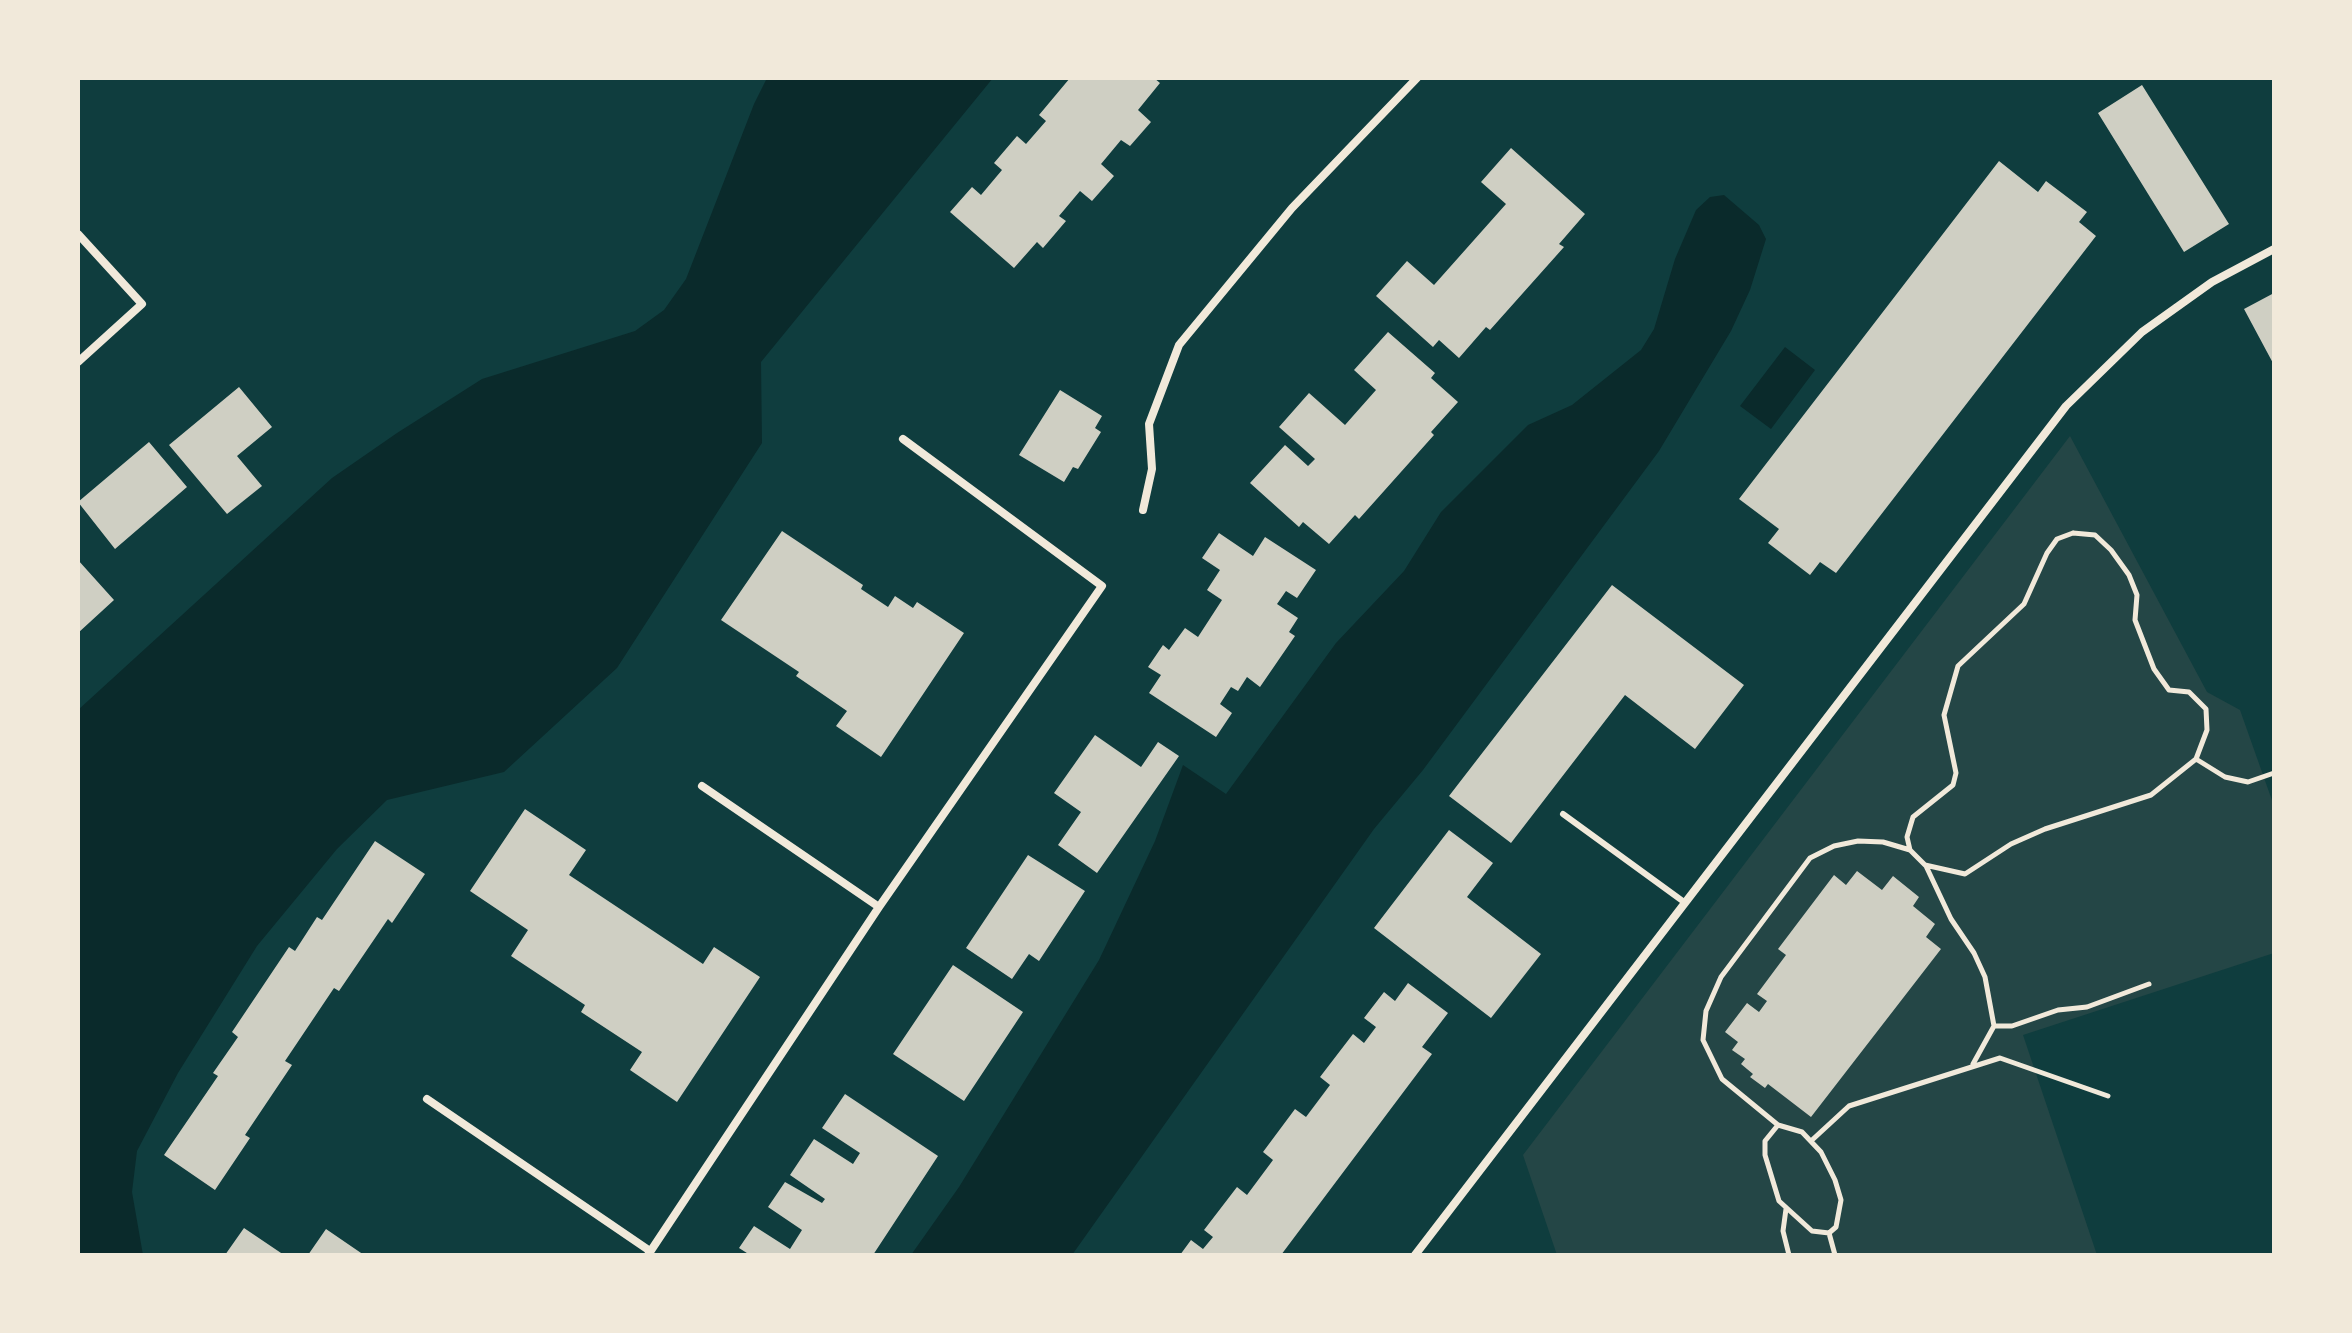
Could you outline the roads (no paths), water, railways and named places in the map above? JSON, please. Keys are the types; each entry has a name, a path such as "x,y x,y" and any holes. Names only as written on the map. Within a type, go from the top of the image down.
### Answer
{"street":[{"path":"1143,510 1152,469 1149,424 1179,345 1292,208 1417,78"},
{"path":"78,234 142,304 78,362"},
{"path":"1415,1255 2066,406 2142,332 2212,282 2274,249"},
{"path":"427,1099 649,1253 879,907 1102,586 903,439"},
{"path":"702,786 879,907"}],"lane":[{"path":"1563,814 1684,902"}]}
